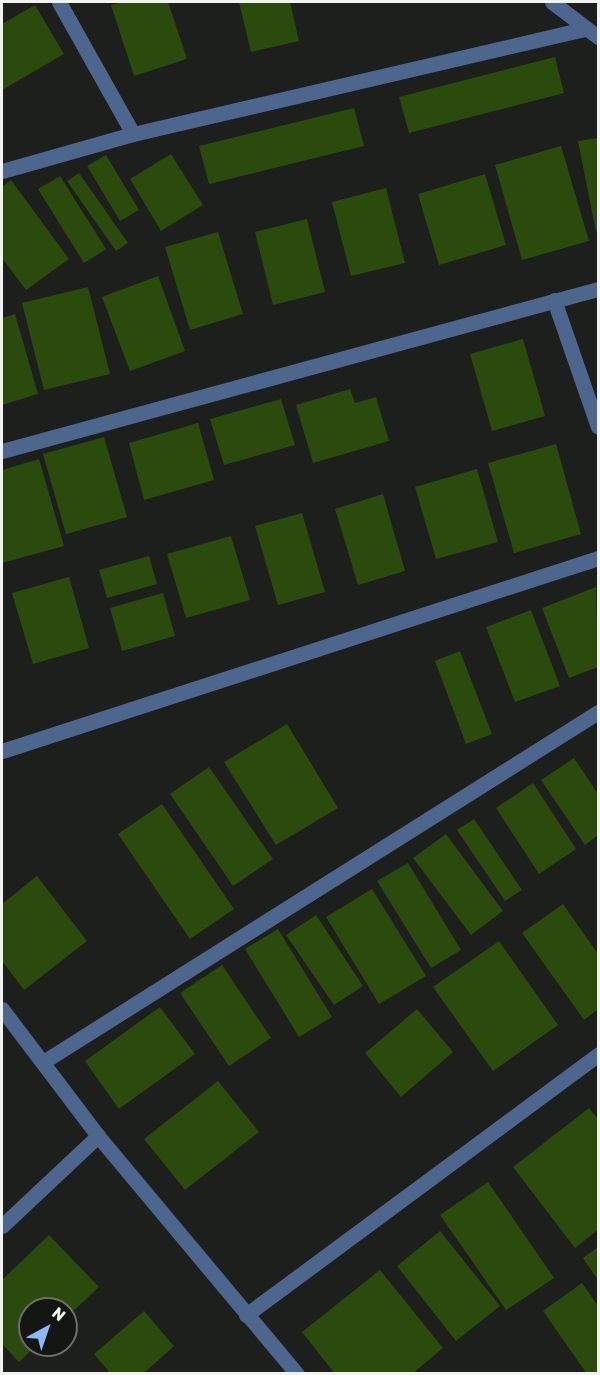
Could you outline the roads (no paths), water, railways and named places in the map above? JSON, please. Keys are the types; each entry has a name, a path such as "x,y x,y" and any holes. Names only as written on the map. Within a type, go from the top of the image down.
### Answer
{"street":[{"path":"59,2 133,134"},
{"path":"552,2 592,33"},
{"path":"2,171 133,134 592,33"},
{"path":"2,451 598,289"},
{"path":"554,300 598,427"},
{"path":"2,751 598,558"},
{"path":"43,1062 598,712"},
{"path":"2,1009 98,1136 297,1374"},
{"path":"246,1315 598,1055"},
{"path":"2,1226 98,1136"}]}
